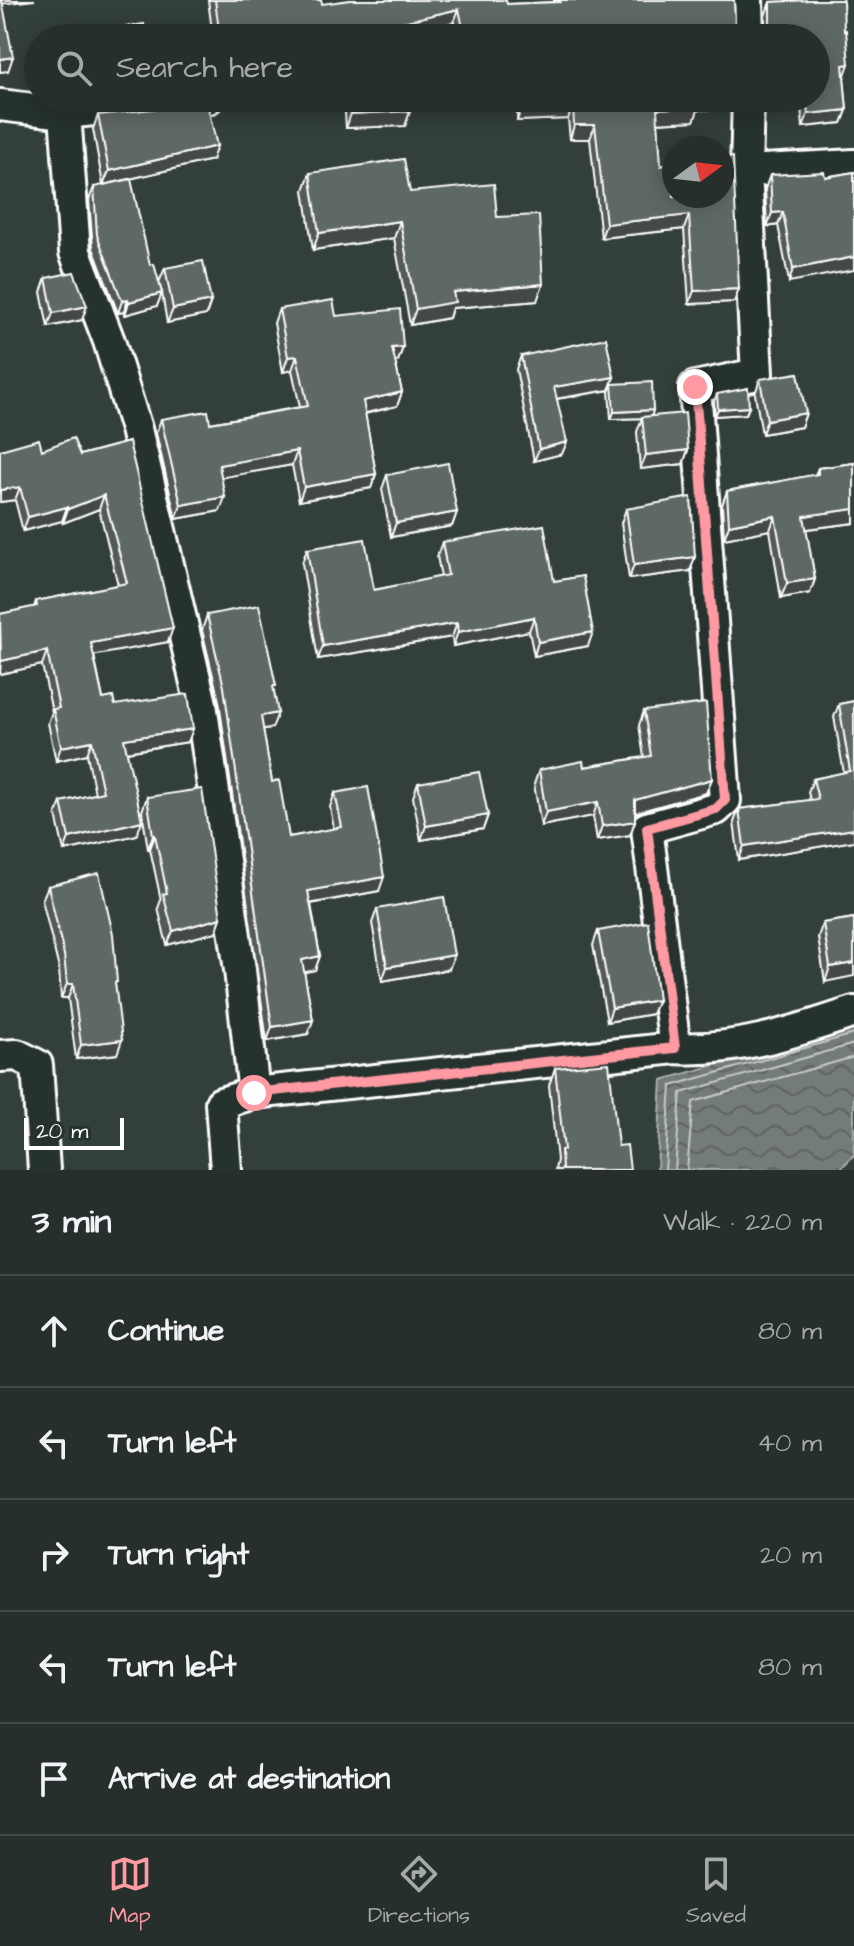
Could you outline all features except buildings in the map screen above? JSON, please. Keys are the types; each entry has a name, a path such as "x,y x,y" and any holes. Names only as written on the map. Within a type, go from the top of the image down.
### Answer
{"street":[{"path":"747,0 748,24"},
{"path":"0,105 24,108"},
{"path":"57,112 75,112"},
{"path":"675,1048 647,828 716,809 725,800 695,387 757,374 746,171 748,112"},
{"path":"65,113 75,252 109,341 136,429 201,704 240,970 254,1093"},
{"path":"746,171 854,165"},
{"path":"226,1170 221,1103 254,1093 675,1048 702,1050 791,1033 854,1012"},
{"path":"0,1056 17,1055 37,1065 44,1170"}],"water":[{"path":"854,1026 854,1155 839,1170 657,1170 662,1080"}],"route":[{"path":"254,1093 675,1048 647,828 716,809 725,800 695,387"}]}
